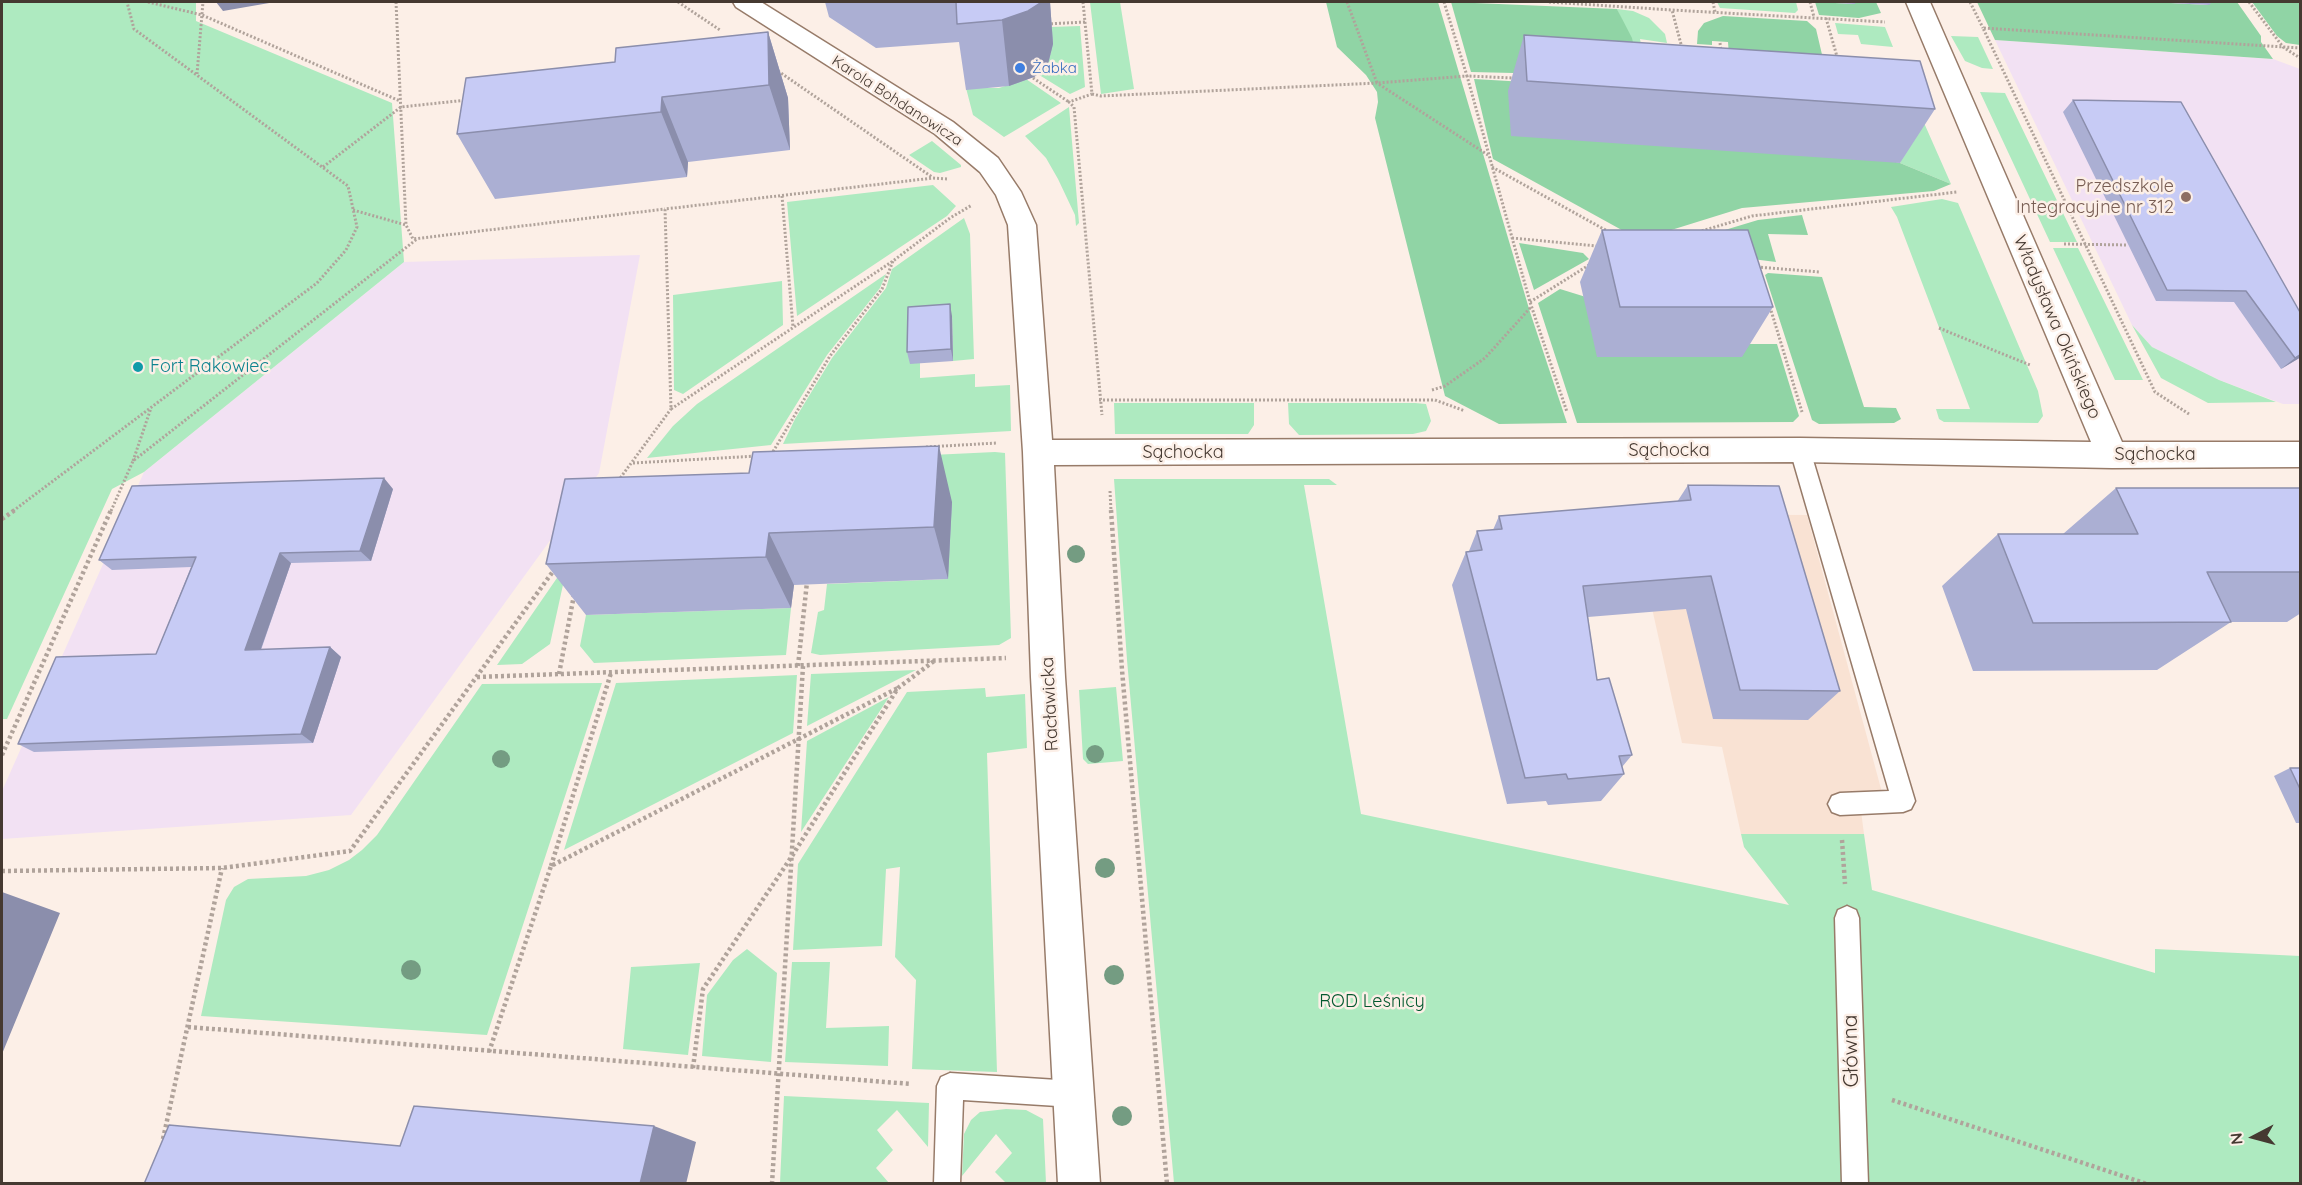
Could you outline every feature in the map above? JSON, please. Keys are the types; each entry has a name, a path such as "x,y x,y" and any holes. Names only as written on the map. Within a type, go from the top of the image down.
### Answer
{"street":[{"name":"Karola Bohdanowicza","path":"745,2 944,128 989,165 1008,192 1022,225"},
{"name":"Władysława Okińskiego","path":"1918,2 2112,455"},
{"name":"Racławicka","path":"1022,225 1038,452 1049,689 1079,1184"},
{"name":"Sąchocka","path":"1038,452 1800,450 2112,455 2301,455"}],"lane":[{"path":"1800,450 1903,801 1840,804"},
{"name":"Główna","path":"1848,918 1855,1184"},
{"path":"947,1184 950,1086 1073,1095"}],"path":[{"path":"2,519 317,283 346,250 357,227 348,186 134,29 127,2"},
{"path":"148,2 202,15 400,101"},
{"path":"197,75 203,2"},
{"path":"396,2 406,225 413,239 933,178 957,179 989,165"},
{"path":"1083,2 1092,94"},
{"path":"1347,2 1377,82 1488,155"},
{"path":"1444,2 1467,76 1531,307 1569,416"},
{"path":"1549,2 1888,22"},
{"path":"1627,2 1628,7"},
{"path":"1713,2 1715,12"},
{"path":"1810,2 1814,17"},
{"path":"1970,2 2155,392 2189,414 2200,414"},
{"path":"2249,2 2283,47 2301,58"},
{"path":"1672,10 1684,55"},
{"path":"1826,18 1839,62"},
{"path":"1044,24 1085,22"},
{"path":"1983,28 2301,48"},
{"path":"1720,43 1722,55"},
{"path":"1671,45 1691,46"},
{"path":"1711,48 1721,48"},
{"path":"775,69 933,178"},
{"path":"1068,102 1092,94 1101,96 1467,76 1521,78"},
{"path":"1033,78 1074,106 1099,400 1108,453 1122,670 1167,1184"},
{"path":"324,167 401,107 471,100"},
{"path":"1491,167 1613,235"},
{"path":"1689,235 1752,216 1961,192 1957,182"},
{"path":"782,196 793,328"},
{"path":"618,482 671,409 893,261 950,218 981,200"},
{"path":"665,209 671,409"},
{"path":"353,210 406,225"},
{"path":"1804,210 1808,215"},
{"path":"1512,238 1604,247"},
{"path":"133,461 417,239"},
{"path":"2022,244 2128,245"},
{"path":"1530,302 1597,260"},
{"path":"771,455 830,356 882,289 893,261"},
{"path":"1746,266 1820,272"},
{"path":"1757,267 1761,278"},
{"path":"1767,300 1804,418"},
{"path":"1432,390 1445,386 1485,358 1531,307"},
{"path":"1940,328 2039,369"},
{"path":"1099,400 1435,400"},
{"path":"2,754 133,461 151,407"},
{"path":"917,447 998,443"},
{"path":"632,463 778,455"},
{"path":"2,871 222,868 350,850 557,566"},
{"path":"772,1184 808,572"},
{"path":"559,674 576,584"},
{"path":"476,677 1016,658"},
{"path":"551,867 898,688 935,661"},
{"path":"489,1052 551,867 611,673"},
{"path":"693,1068 703,989 792,856 898,688"},
{"path":"1840,804 1848,918"},
{"path":"161,1150 222,868"},
{"path":"188,1027 779,1076 950,1086"},
{"path":"1852,1087 2147,1184"}],"shaded area":[{"name":"Przedszkole Integracyjne nr 312","path":"1995,40 2273,59 2300,69 2300,404 2283,404 2219,380 2152,347 2132,325"},
{"path":"640,255 599,473 351,815 2,839 2,791 144,472 404,262"},
{"path":"1631,514 1807,515 1887,811 1861,811 1864,834 1741,834 1722,747 1682,743"}],"green space":[{"name":"Fort Rakowiec","path":"2,2 196,2 196,21 392,103 404,262 144,472 112,489 7,719 2,719"},
{"path":"1090,2 1120,2 1134,89 1101,94"},
{"path":"1326,2 1438,2 1530,312 1567,423 1499,424 1445,396 1375,118 1377,92 1366,75 1337,47"},
{"path":"1451,2 1617,9 1632,38 1640,76 1471,72"},
{"path":"1717,2 1796,2 1798,10 1795,13 1720,8"},
{"path":"1815,2 1855,4 1854,2 1876,2 1881,13 1859,18 1819,15"},
{"path":"1977,2 2152,2 2208,5 2207,2 2237,2 2261,36 2261,42 2273,59 1995,40"},
{"path":"2252,2 2300,2 2300,45 2286,43 2277,36"},
{"path":"1617,9 1633,11 1649,18 1665,34 1667,43 1640,39 1647,75"},
{"path":"1723,16 1807,21 1816,29 1828,80 1729,56 1728,42 1712,41 1712,45 1697,44 1698,31 1704,23"},
{"path":"1835,23 1885,27 1893,47 1861,44 1858,35 1838,34"},
{"path":"1080,26 1085,87 1070,94 1036,73 1051,53 1051,27"},
{"path":"1951,36 1978,37 1993,69 1982,68 1965,61"},
{"path":"1026,79 1061,103 1004,137 973,115 966,88 999,88"},
{"path":"1474,79 1560,84 1900,163 1951,184 1934,191 1742,208 1652,236 1629,234 1493,159"},
{"path":"1980,92 2005,93 2077,242 2050,242"},
{"path":"1069,107 1079,223 1076,226 1075,215 1058,179 1046,158 1025,136"},
{"path":"1917,107 1951,184 1900,163"},
{"path":"932,141 961,167 940,173 934,172 909,155"},
{"path":"933,185 956,206 947,216 797,316 787,202"},
{"path":"1942,199 1958,203 2038,391 2043,416 2038,423 1944,422 1939,419 1936,409 1970,409 1897,217 1891,207"},
{"path":"1802,215 1808,235 1768,234 1776,262 1665,248 1758,220"},
{"path":"964,218 970,234 974,359 953,361 952,316 910,363 920,363 920,378 975,374 975,387 1010,385 1011,431 783,444 795,419 832,358 886,288 892,269"},
{"path":"1519,243 1583,253 1589,259 1534,290"},
{"path":"2053,248 2078,248 2143,380 2115,380"},
{"path":"1768,273 1822,277 1864,407 1896,408 1901,419 1894,423 1819,424 1812,420 1765,275"},
{"path":"886,274 880,288 827,355 771,445 647,458 673,426 697,404"},
{"path":"782,281 783,325 683,394 674,390 673,295"},
{"path":"1560,289 1738,344 1777,344 1799,416 1793,422 1577,423 1538,303"},
{"path":"2132,325 2152,347 2219,380 2276,402 2208,403 2161,378"},
{"path":"1114,403 1254,403 1254,425 1248,434 1115,434"},
{"path":"1288,403 1426,404 1431,421 1426,431 1413,434 1299,435 1289,424"},
{"path":"1005,453 1011,638 999,645 820,655 811,653 818,612 824,610 827,584 948,579 783,462"},
{"name":"ROD Leśnicy","path":"1114,479 1329,479 1337,485 1304,485 1361,814 1789,905 1744,847 1741,834 1864,834 1872,890 2155,973 2155,949 2300,956 2300,1183 1174,1183 1127,660"},
{"path":"568,562 550,644 522,664 497,665"},
{"path":"791,608 786,655 594,663 580,646 586,615"},
{"path":"916,670 807,726 811,674"},
{"path":"797,675 793,733 564,850 616,683"},
{"path":"602,683 487,1035 201,1016 226,900 234,887 248,879 306,876 329,870 349,860 362,850 377,835 482,684"},
{"path":"1116,687 1123,761 1088,764 1083,759 1079,690"},
{"path":"985,688 986,697 1025,694 1027,748 987,753 997,1072 912,1069 916,980 895,957 900,867 886,869 882,946 793,950 798,864 907,692"},
{"path":"889,697 801,832 807,741"},
{"path":"747,949 777,973 771,1062 702,1056 707,995 733,960"},
{"path":"792,962 830,962 826,1028 889,1026 888,1066 785,1062"},
{"path":"700,963 688,1055 623,1049 631,967"},
{"path":"784,1096 929,1103 928,1147 897,1110 877,1130 893,1150 876,1168 889,1183 780,1183"},
{"path":"1006,1109 1026,1110 1043,1119 1046,1183 1006,1183 995,1172 1012,1153 996,1134 962,1176 964,1134 971,1120 980,1112"}],"building":[{"path":"956,2 1042,2 1028,11 1002,20 957,24"},
{"path":"768,32 769,85 662,97 661,112 457,134 466,78 615,62 616,48"},
{"path":"1524,35 1920,61 1935,109 1527,81"},
{"path":"2073,100 2181,102 2301,314 2301,354 2295,358 2246,291 2167,290"},
{"path":"1602,230 1748,230 1773,307 1620,307"},
{"path":"950,304 951,349 907,352 908,307"},
{"path":"939,446 934,527 769,533 766,557 546,564 565,479 749,473 753,452"},
{"path":"384,478 360,551 280,553 245,650 330,647 301,734 18,744 56,657 156,654 196,557 99,560 132,486"},
{"path":"1688,485 1779,486 1840,691 1740,690 1711,576 1583,586 1597,680 1609,678 1632,755 1619,756 1624,774 1568,779 1566,774 1525,778 1466,552 1482,550 1477,531 1502,529 1499,516 1691,500"},
{"path":"2116,488 2301,488 2301,572 2207,572 2231,622 2033,623 1998,534 2138,534"},
{"path":"2290,768 2301,768 2301,791"},
{"path":"414,1106 654,1126 640,1184 144,1184 169,1125 400,1146"}],"place":[{"name":"Żabka","path":"1020,68"},
{"name":"Przedszkole Integracyjne nr 312","path":"2186,197"},
{"name":"Fort Rakowiec","path":"138,367"}]}
